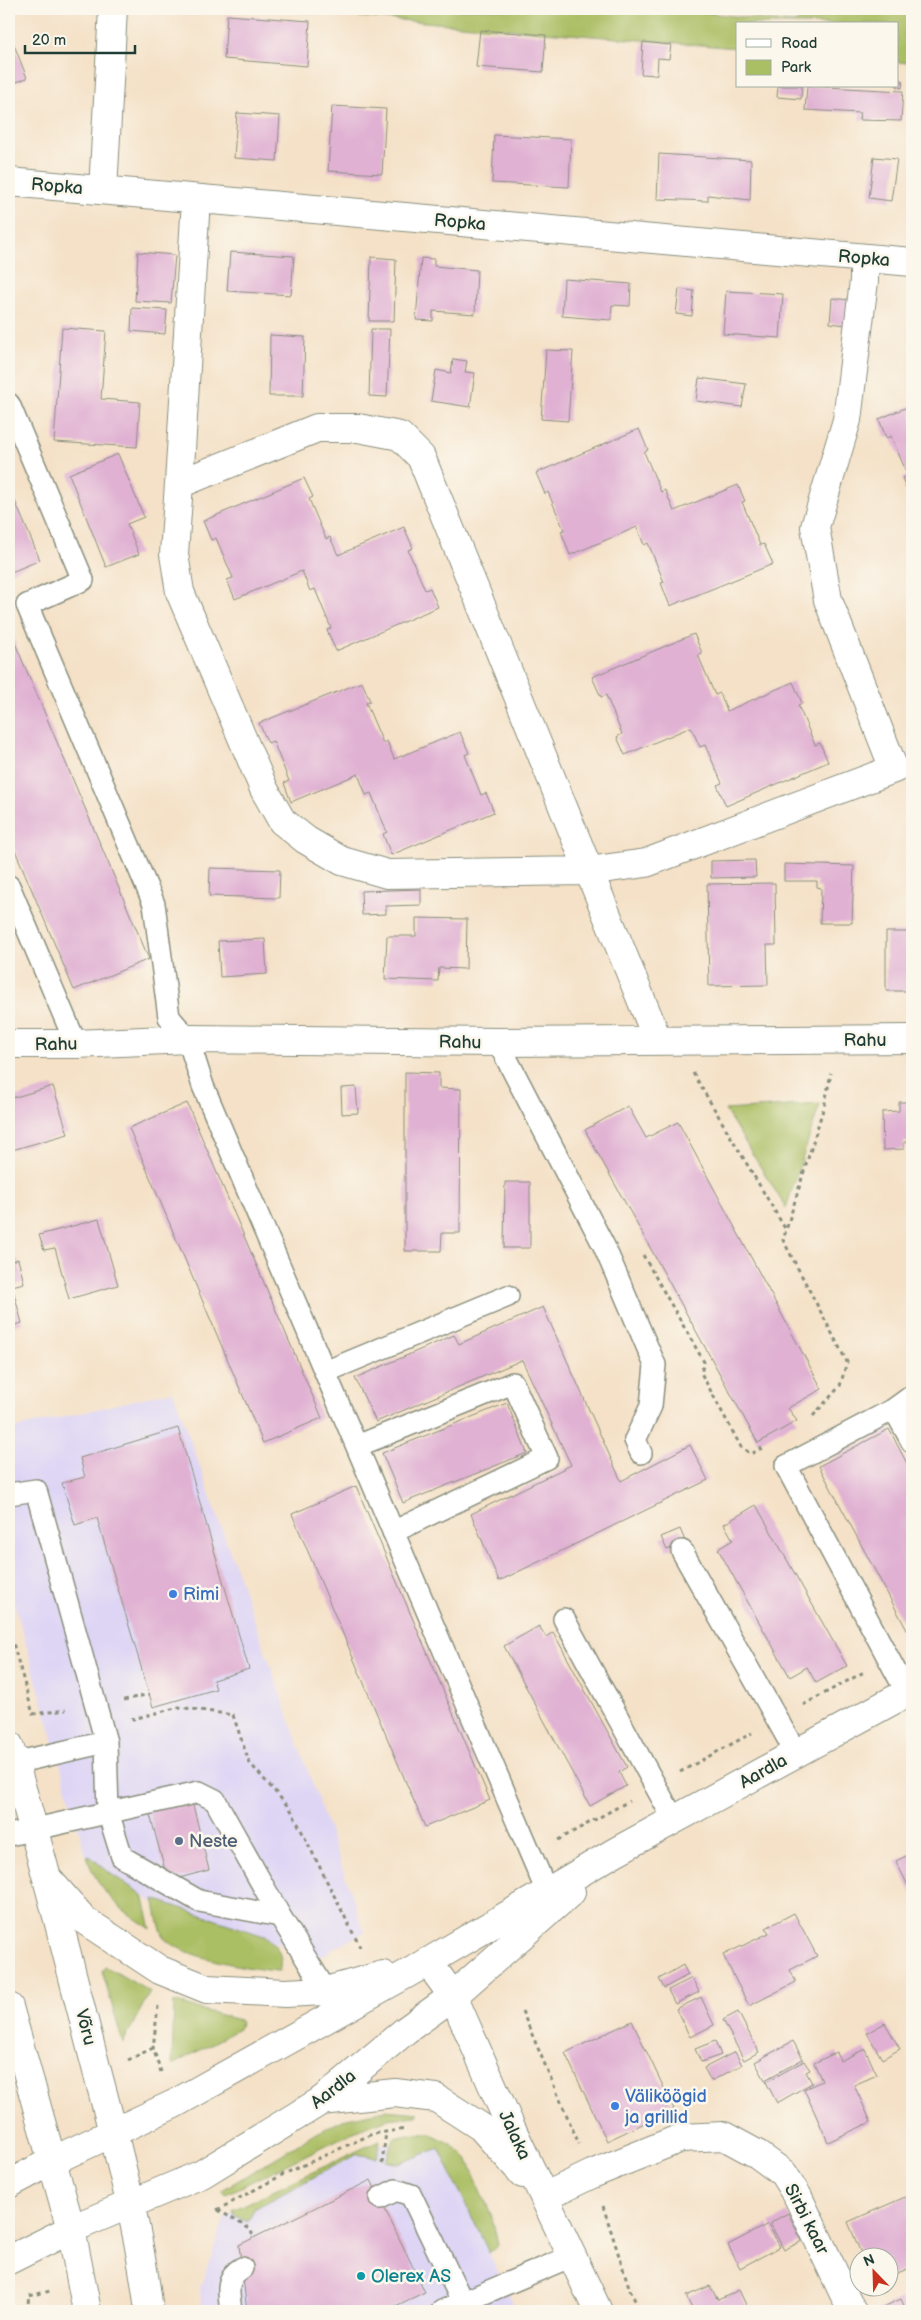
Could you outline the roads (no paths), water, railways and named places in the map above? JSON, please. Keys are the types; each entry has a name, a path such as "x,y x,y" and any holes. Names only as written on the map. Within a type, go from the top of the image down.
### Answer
{"street":[{"path":"103,190 113,9"},
{"name":"Ropka","path":"9,182 912,262"},
{"path":"196,199 174,554 180,592 264,789 282,821 306,840 342,861 387,874 588,870 646,863 903,770 828,600 815,528 847,420 864,281 864,258"},
{"path":"179,484 318,428 358,428 400,436 421,457 658,1041"},
{"name":"Rahu","path":"9,1044 76,1044 188,1038 498,1042 912,1039"},
{"name":"Aardla","path":"9,2184 52,2161 174,2104 428,1962 614,1852 909,1692"},
{"name":"Võru","path":"11,1754 21,1833 48,1879 113,2132 149,2311"},
{"name":"Aardla","path":"9,2260 71,2229 202,2174 321,2101 406,2030 454,1996 614,1852"},
{"path":"48,1879 84,1920 160,1970 207,1989 285,1993 326,1991 428,1962"},
{"name":"Jalaka","path":"428,1962 454,1996 508,2122 598,2311"},
{"path":"9,2006 71,2229 87,2311"},
{"path":"321,2101 394,2093 436,2098 481,2127 544,2197"},
{"name":"Sirbi kaar","path":"544,2197 592,2174 682,2138 724,2136 757,2154 783,2173 798,2197 852,2311"}],"lane":[{"path":"9,404 83,580 27,605 154,904 169,1017 188,1038 203,1086 547,1892"},
{"path":"9,886 76,1044"},
{"path":"498,1042 604,1246 655,1366 651,1406 635,1440 641,1453"},
{"path":"325,1372 508,1296"},
{"path":"357,1446 513,1383 546,1458 393,1532"},
{"path":"909,1692 888,1659 786,1466 894,1409 912,1396"},
{"path":"894,1409 912,1442"},
{"path":"9,1494 36,1490 106,1742 108,1812 122,1857 199,1901 280,1916"},
{"path":"682,1551 796,1753"},
{"path":"564,1619 674,1820"},
{"path":"11,1754 106,1742"},
{"path":"21,1833 199,1792 215,1800 280,1916 326,1991"},
{"path":"380,2198 396,2190 411,2195 462,2302"},
{"path":"442,2311 572,2256"},
{"path":"231,2311 228,2284 233,2273 242,2268"}],"place":[{"name":"Rimi","path":"173,1594"},
{"name":"Neste","path":"179,1841"},
{"name":"Väliköögid ja grillid","path":"615,2106"},
{"name":"Olerex AS","path":"361,2276"}]}
